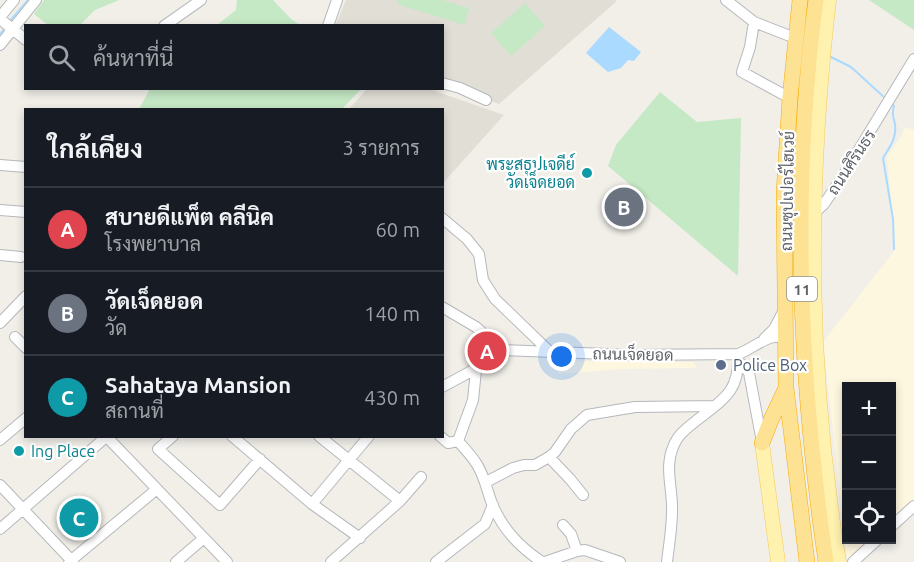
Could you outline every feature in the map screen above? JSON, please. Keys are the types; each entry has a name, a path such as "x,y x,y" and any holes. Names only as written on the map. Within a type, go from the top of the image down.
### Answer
{"highway":[{"name":"ถนนซุปเปอร์ไฮเวย์","path":"800,0 790,98 784,193 786,388 807,562"},
{"name":"ถนนซุปเปอร์ไฮเวย์","path":"816,0 807,99 801,207 804,341 815,486 826,562"},
{"path":"762,443 786,388"}],"main road":[{"path":"829,0 818,118 813,214 814,319 819,412 839,562"},
{"path":"762,443 777,562"}],"street":[{"path":"14,0 0,18 24,38"},
{"path":"0,45 36,0"},
{"path":"167,24 201,0"},
{"path":"329,24 337,0"},
{"path":"726,0 754,22 795,38"},
{"path":"754,22 750,47 742,72 790,98"},
{"name":"ถนนศิรินธร","path":"813,214 824,204 841,179 914,59"},
{"path":"444,84 486,100"},
{"path":"0,165 24,167"},
{"path":"0,210 24,212"},
{"path":"444,220 467,239 479,254 483,280 495,299 550,352"},
{"path":"0,255 21,257"},
{"path":"1,321 24,298"},
{"name":"ถนนเจ็ดยอด","path":"762,342 782,315 786,304"},
{"path":"444,308 476,327 502,350 492,360 476,370 444,386"},
{"name":"ถนนเจ็ดยอด","path":"502,350 738,359 762,342 777,336 786,339"},
{"path":"15,337 24,346"},
{"path":"667,562 673,510 668,476 670,459 676,441 684,431 725,398 734,386 738,359"},
{"path":"738,359 749,373 762,443"},
{"path":"458,441 473,400 476,370"},
{"path":"486,482 513,468 535,465 549,457 571,429 587,415 634,407 715,406"},
{"path":"0,441 24,420"},
{"path":"0,529 105,438"},
{"path":"107,438 227,562"},
{"path":"171,438 158,449 220,505 260,459"},
{"path":"234,438 312,504 360,538"},
{"path":"321,438 400,501"},
{"path":"312,504 367,438"},
{"path":"442,438 448,443 458,441"},
{"path":"458,441 476,463 486,482 493,505 508,533 525,550 544,562 585,550 621,562"},
{"path":"549,457 583,495"},
{"path":"331,562 400,501 421,477"},
{"path":"0,485 71,561 157,489"},
{"path":"436,562 489,519 493,505"},
{"path":"896,522 914,506"},
{"path":"563,525 571,534 577,551"},
{"path":"176,562 204,538"},
{"path":"853,562 873,544"}],"shaded area":[{"path":"346,0 617,1 499,104 444,82 444,24 336,24"},
{"path":"366,90 432,90 504,115 444,182 444,108 350,108"},
{"path":"905,127 914,130 914,499 896,515 896,382 842,382 842,515 823,342 895,250 887,156"},
{"path":"561,361 693,362 697,368 620,369 558,374"},
{"path":"845,544 865,544 847,560"}],"green space":[{"path":"44,0 119,0 95,10 81,24 47,24 34,14"},
{"path":"237,0 273,0 298,24 218,24 236,10"},
{"path":"398,0 442,0 469,8 464,25 397,4"},
{"path":"869,0 914,0 914,30"},
{"path":"525,3 545,26 511,56 491,33"},
{"path":"149,90 360,90 343,108 140,108"},
{"path":"660,92 697,122 741,118 738,276 608,166 616,145"}],"water":[{"path":"609,27 641,52 634,61 628,60 621,68 608,72 586,53"}],"waterway":[{"path":"9,22 28,0"},
{"path":"0,34 6,27"},
{"path":"827,55 851,67 885,98"},
{"path":"891,103 894,106 895,134 883,158 893,219 894,249"}],"place":[{"name":"พระสธูปเจดีย์ วัดเจ็ดยอด","path":"587,173"},
{"name":"วัดเจ็ดยอด","path":"624,207"},
{"name":"สบายดีแพ็ต คลีนิค","path":"487,351"},
{"name":"Police Box","path":"721,365"},
{"name":"Ing Place","path":"19,451"},
{"name":"Sahataya Mansion","path":"79,518"}]}
